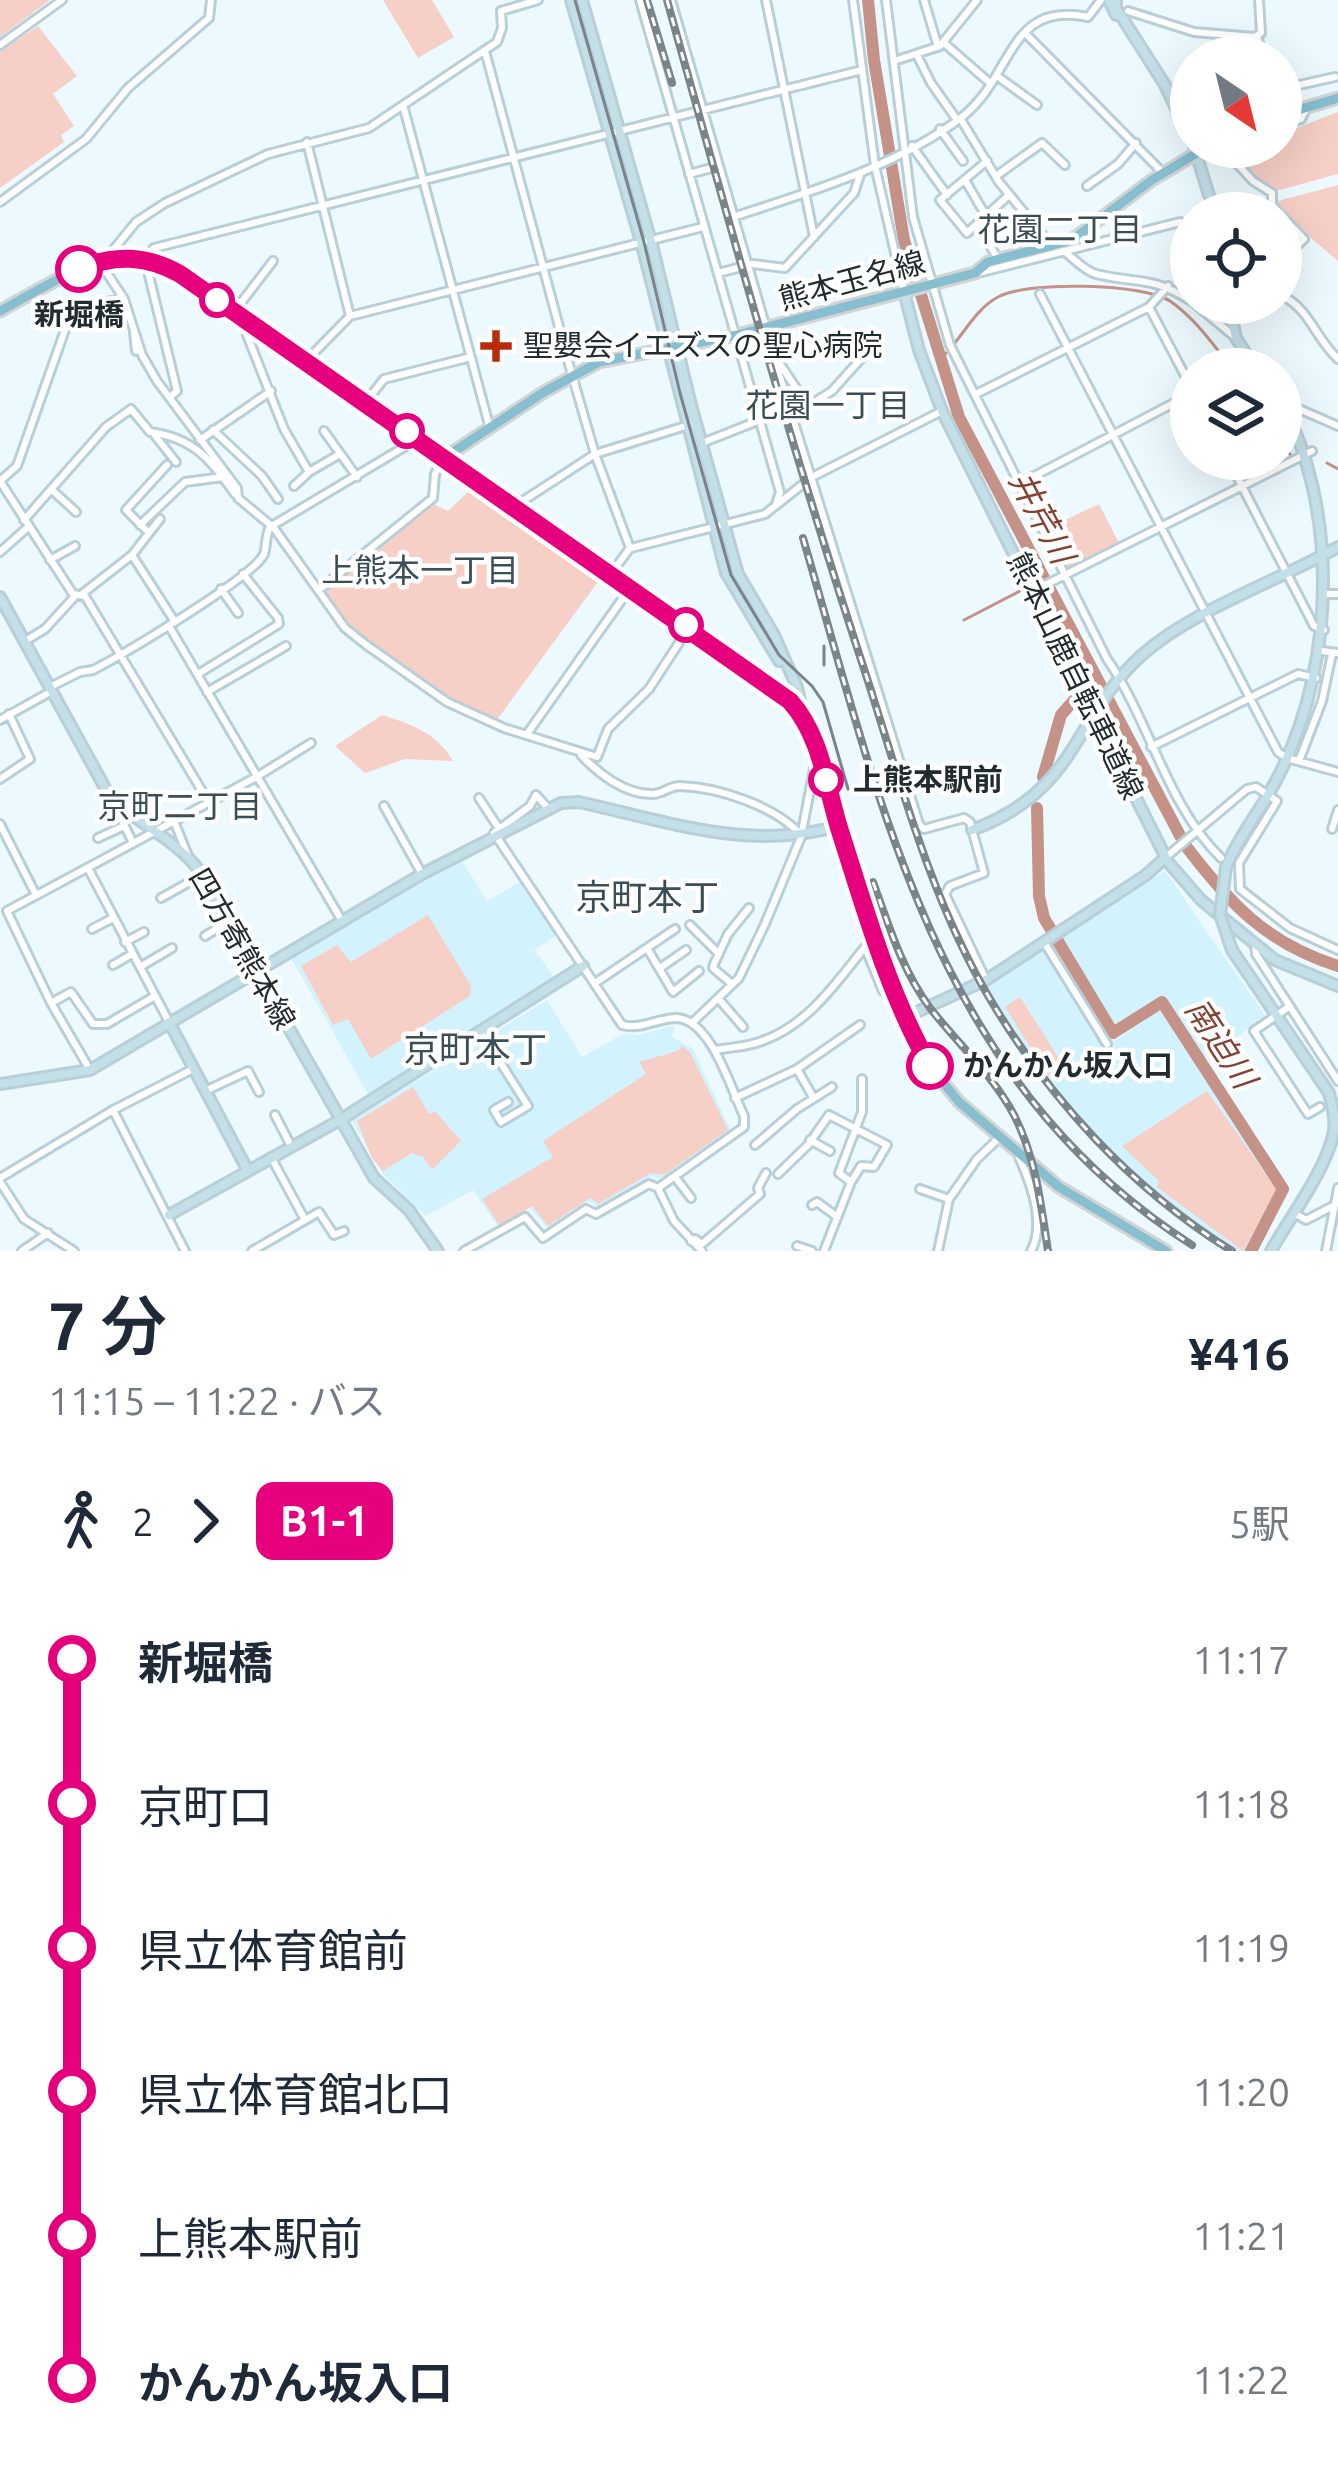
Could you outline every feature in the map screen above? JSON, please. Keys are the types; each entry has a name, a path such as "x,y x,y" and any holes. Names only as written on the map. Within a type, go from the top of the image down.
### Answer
{"main road":[{"path":"1302,109 1338,98"},
{"name":"熊本玉名線","path":"444,458 599,362 765,329 975,274 998,259 1077,237 1170,168"},
{"path":"0,311 113,258 145,259 180,274 768,682 804,718 818,749 838,826 894,988 920,1048 946,1087 999,1138 1082,1204 1166,1251"}],"street":[{"path":"0,45 62,0"},
{"path":"0,202 86,139 128,88 209,18 211,0"},
{"path":"113,258 118,242 142,216 242,165 307,142 368,128 485,51 500,36 500,13 538,0"},
{"path":"571,0 646,241 729,580 797,687"},
{"path":"582,0 614,132"},
{"path":"640,0 780,492 776,504"},
{"path":"671,0 808,480 919,824 928,829 967,818 972,830 984,873 950,886 945,894 986,980"},
{"path":"766,0 814,237"},
{"path":"853,0 877,165 907,291"},
{"path":"886,0 913,217 950,345 1151,747 1198,830 1246,895 1290,928 1338,950"},
{"path":"924,0 940,44 991,84"},
{"path":"894,61 940,44 976,0"},
{"path":"733,217 861,172 959,119 991,84 1026,30 1048,14 1088,17 1108,0 1170,95"},
{"path":"1257,36 1261,33 1259,0"},
{"path":"1128,11 1219,36"},
{"path":"1026,30 1163,173"},
{"path":"485,51 572,375 630,548"},
{"path":"917,56 995,176 1051,245"},
{"path":"169,398 177,391 145,259 154,248 862,70"},
{"path":"997,76 1036,105"},
{"path":"1302,84 1335,77"},
{"path":"403,105 490,428"},
{"path":"1302,116 1306,108"},
{"path":"940,129 963,160"},
{"path":"307,142 350,316"},
{"path":"995,176 1042,143 1065,165"},
{"path":"1087,186 1136,143"},
{"path":"907,148 946,195"},
{"path":"987,161 940,200 967,233 1010,195"},
{"path":"689,174 719,166"},
{"path":"1242,168 1270,192"},
{"path":"718,273 747,265 785,268 854,194 861,172"},
{"path":"965,180 986,216"},
{"path":"977,224 998,259"},
{"path":"975,274 1170,224"},
{"path":"305,362 350,316 704,226"},
{"path":"1064,251 1092,274 1126,276 1170,298"},
{"path":"99,261 124,299 142,355 237,488 238,497"},
{"path":"235,312 273,261"},
{"name":"熊本山鹿自転車道線","path":"907,291 920,350 942,411 1168,856 1201,900 1255,943 1294,971 1338,986"},
{"path":"1040,294 1278,752 1338,772"},
{"path":"976,394 1158,296"},
{"path":"1158,296 1176,348"},
{"path":"124,299 95,304 65,327 17,466 0,481 50,560 122,655 208,802"},
{"path":"1302,307 1338,359"},
{"path":"134,322 136,351"},
{"path":"1219,324 1242,348"},
{"path":"1233,324 1236,338"},
{"path":"252,325 247,334 284,429 309,472"},
{"path":"772,352 808,406 832,391 866,353 847,337"},
{"path":"365,403 384,379 471,357"},
{"path":"200,440 271,391"},
{"path":"1018,484 1170,403"},
{"path":"0,552 106,427 130,409 153,433 172,464 126,510 148,532"},
{"path":"1302,410 1338,426"},
{"path":"611,574 630,548 765,514 808,480 942,411"},
{"path":"696,445 760,420"},
{"path":"513,508 596,454 691,425"},
{"path":"213,430 262,476 278,499"},
{"path":"324,430 357,477"},
{"path":"153,433 177,435 209,459 238,497 270,527 348,631 447,702 504,728 599,756 608,729 649,689 689,627"},
{"path":"1299,761 1322,701 1331,652 1324,630 1333,594 1334,550 1312,452 1302,434"},
{"path":"0,719 172,624 262,557 270,527 418,439"},
{"path":"1031,586 1065,574 1312,452"},
{"path":"294,486 340,454"},
{"path":"319,590 433,498 435,474 444,458"},
{"path":"140,525 185,482 223,477"},
{"path":"1238,480 1314,626 1324,630"},
{"path":"51,489 76,512"},
{"path":"25,640 45,629 79,595 132,555 160,519"},
{"path":"719,526 740,580 770,628 797,687 804,718"},
{"path":"50,560 76,546"},
{"path":"972,830 1036,796 1064,765 1120,682 1155,645 1334,550"},
{"path":"132,555 342,921"},
{"path":"197,675 279,624 243,574"},
{"path":"527,734 630,588"},
{"path":"221,589 238,613"},
{"name":"四方寄熊本線","path":"0,597 3,612 25,640 109,795 188,856 202,875 374,1178 409,1210 438,1251"},
{"path":"207,692 286,646"},
{"path":"1270,1251 1328,1150 1334,1120 1329,1093 1232,950 1220,915 1229,866 1287,758 1316,678 1331,652"},
{"path":"768,682 782,684 787,681 786,672"},
{"path":"1151,747 1298,674 1316,678"},
{"path":"0,779 30,759 9,714"},
{"path":"91,1070 5,915 311,743"},
{"path":"693,1022 739,978 765,924 801,837 818,749"},
{"path":"579,753 599,774 631,789 658,794 680,786 725,795 770,812 801,837"},
{"path":"907,1017 986,980 1046,941 1168,856 1252,787 1269,794"},
{"path":"109,795 134,844"},
{"path":"497,831 530,806 536,795 548,808"},
{"path":"479,798 626,1028 675,1018 693,1022 716,1051 744,1126 658,1188"},
{"path":"0,1084 91,1070 497,831 569,801 712,834 801,837 838,826"},
{"path":"384,806 422,874"},
{"path":"1332,829 1337,815"},
{"path":"174,820 188,856"},
{"path":"98,838 124,826"},
{"path":"1,827 36,895"},
{"path":"88,868 248,1171"},
{"path":"161,898 202,875"},
{"path":"732,984 713,968 728,934 749,908"},
{"path":"92,929 113,918"},
{"path":"205,936 228,922"},
{"path":"691,926 719,954"},
{"path":"595,983 675,929"},
{"path":"125,942 144,932"},
{"path":"1046,941 1107,1044"},
{"path":"1255,943 1256,954 1338,1081"},
{"path":"716,1051 758,1043 794,1025 865,947 883,991 894,988"},
{"path":"140,968 172,948"},
{"path":"647,948 673,992 699,971"},
{"path":"660,968 686,950"},
{"path":"113,964 133,954"},
{"path":"170,1215 340,1120 583,966"},
{"path":"51,1003 71,992 93,1024 107,1024 154,996"},
{"path":"718,998 742,1027"},
{"path":"1290,1006 1254,1031 1308,1114 1320,1107"},
{"path":"735,1098 797,1069 860,1025"},
{"path":"481,1032 528,1106 502,1121 494,1110 508,1102"},
{"path":"71,1249 23,1219 0,1180 113,1110 193,1069"},
{"path":"797,1069 814,1097"},
{"path":"205,1091 248,1071 260,1091"},
{"path":"851,1182 839,1172 857,1129 862,1079"},
{"path":"755,1145 832,1087"},
{"path":"113,1110 170,1215 184,1251"},
{"path":"275,1115 291,1146"},
{"path":"778,1174 827,1115 885,1143 887,1148 872,1168 861,1166 851,1182 825,1249 836,1251"},
{"path":"938,1251 949,1199 977,1159 999,1138"},
{"path":"810,1140 830,1151"},
{"path":"1018,1154 1029,1180 1038,1226 1030,1251"},
{"path":"272,1157 305,1220"},
{"path":"691,1241 702,1244 760,1194 766,1173"},
{"path":"675,1177 692,1198"},
{"path":"464,1251 524,1217 543,1238 586,1209 596,1214 649,1184 658,1188 664,1204 701,1251"},
{"path":"920,1189 949,1199"},
{"path":"1325,1251 1338,1189"},
{"path":"812,1205 818,1202 836,1216"},
{"path":"1293,1212 1306,1220 1333,1206"},
{"path":"252,1251 321,1213 334,1235 344,1231"},
{"path":"22,1251 48,1233"},
{"path":"269,1241 273,1251"},
{"path":"797,1246 812,1251"},
{"path":"59,1251 71,1249"}],"shaded area":[{"path":"0,0 50,0 0,37"},
{"path":"383,0 432,0 454,37 418,58"},
{"path":"38,26 77,76 53,94 74,126 61,135 64,142 0,188 0,51"},
{"path":"1338,112 1338,174 1276,191 1248,171 1302,168 1302,126"},
{"path":"1338,185 1338,261 1302,230 1302,195"},
{"path":"469,491 600,579 496,721 386,656 353,629 324,594 432,503 448,511"},
{"path":"1099,504 1119,543 1067,570 1046,529"},
{"path":"382,715 431,737 453,761 405,759 365,773 335,746"},
{"path":"461,859 487,901 522,881 557,935 535,950 555,979 369,1096 290,956"},
{"path":"1165,871 1266,1017 1205,1059 1164,996 1114,1027 1058,940"},
{"path":"428,915 471,986 470,996 371,1059 348,1019 333,1025 301,966 337,945 351,962"},
{"path":"1051,946 1113,1042 1159,1011 1163,1013 1281,1194 1246,1251 1175,1209 1106,1147 1059,1095 1013,1030 987,986"},
{"path":"1020,997 1063,1065 1048,1075 1005,1007"},
{"path":"547,1000 582,1057 623,1034 674,1026 672,1037 693,1049 731,1131 662,1179 650,1176 598,1207 589,1201 548,1229 530,1208 499,1228 473,1190 425,1216 383,1174 352,1121"},
{"path":"682,1046 690,1052 728,1130 664,1175 651,1173 598,1204 590,1198 548,1226 532,1206 500,1226 482,1199 553,1157 543,1141 646,1074 639,1062"},
{"path":"413,1087 429,1114 435,1111 461,1141 432,1170 423,1157 412,1153 383,1171 372,1158 357,1121"},
{"path":"1207,1091 1277,1190 1243,1251 1157,1187 1159,1181 1122,1146"}],"waterway":[{"name":"井芹川","path":"868,0 904,240 959,417 1185,845 1251,919 1290,946 1338,966"},
{"path":"954,344 979,312 998,297 1058,286 1156,295 1196,324 1216,348"},
{"name":"井芹川","path":"941,360 946,353"},
{"path":"1327,463 1338,469"},
{"path":"964,620 1040,576"},
{"name":"南迫川","path":"1043,777 1061,715 1076,698"},
{"name":"南迫川","path":"1037,808 1044,918 1113,1033 1162,1002 1283,1189 1251,1251"}],"tram line":[{"path":"575,0 731,575 779,655 823,702 848,789"},
{"path":"824,646 824,665"}],"railway":[{"path":"647,0 672,83"},
{"path":"667,0 813,509 906,801 951,922 990,999 1067,1107 1160,1200 1232,1251"},
{"path":"803,538 893,838 931,932 977,1021 1034,1103 1105,1179 1192,1245"},
{"path":"873,882 920,993 1015,1117 1033,1166 1048,1251"}],"bus line":[{"name":"B1-1","path":"79,269 128,257 180,274 790,701 818,749 838,826 877,938 930,1066"}],"place":[{"name":"新堀橋","path":"79,269"},
{"name":"聖嬰会イエズスの聖心病院","path":"496,346"},
{"name":"上熊本駅前","path":"826,780"},
{"name":"かんかん坂入口","path":"930,1066"}],"district":[{"name":"花園二丁目","path":"1060,229"},
{"name":"花園一丁目","path":"828,405"},
{"name":"上熊本一丁目","path":"420,570"},
{"name":"京町二丁目","path":"180,806"},
{"name":"京町本丁","path":"647,897"},
{"name":"京町本丁","path":"475,1049"}]}
